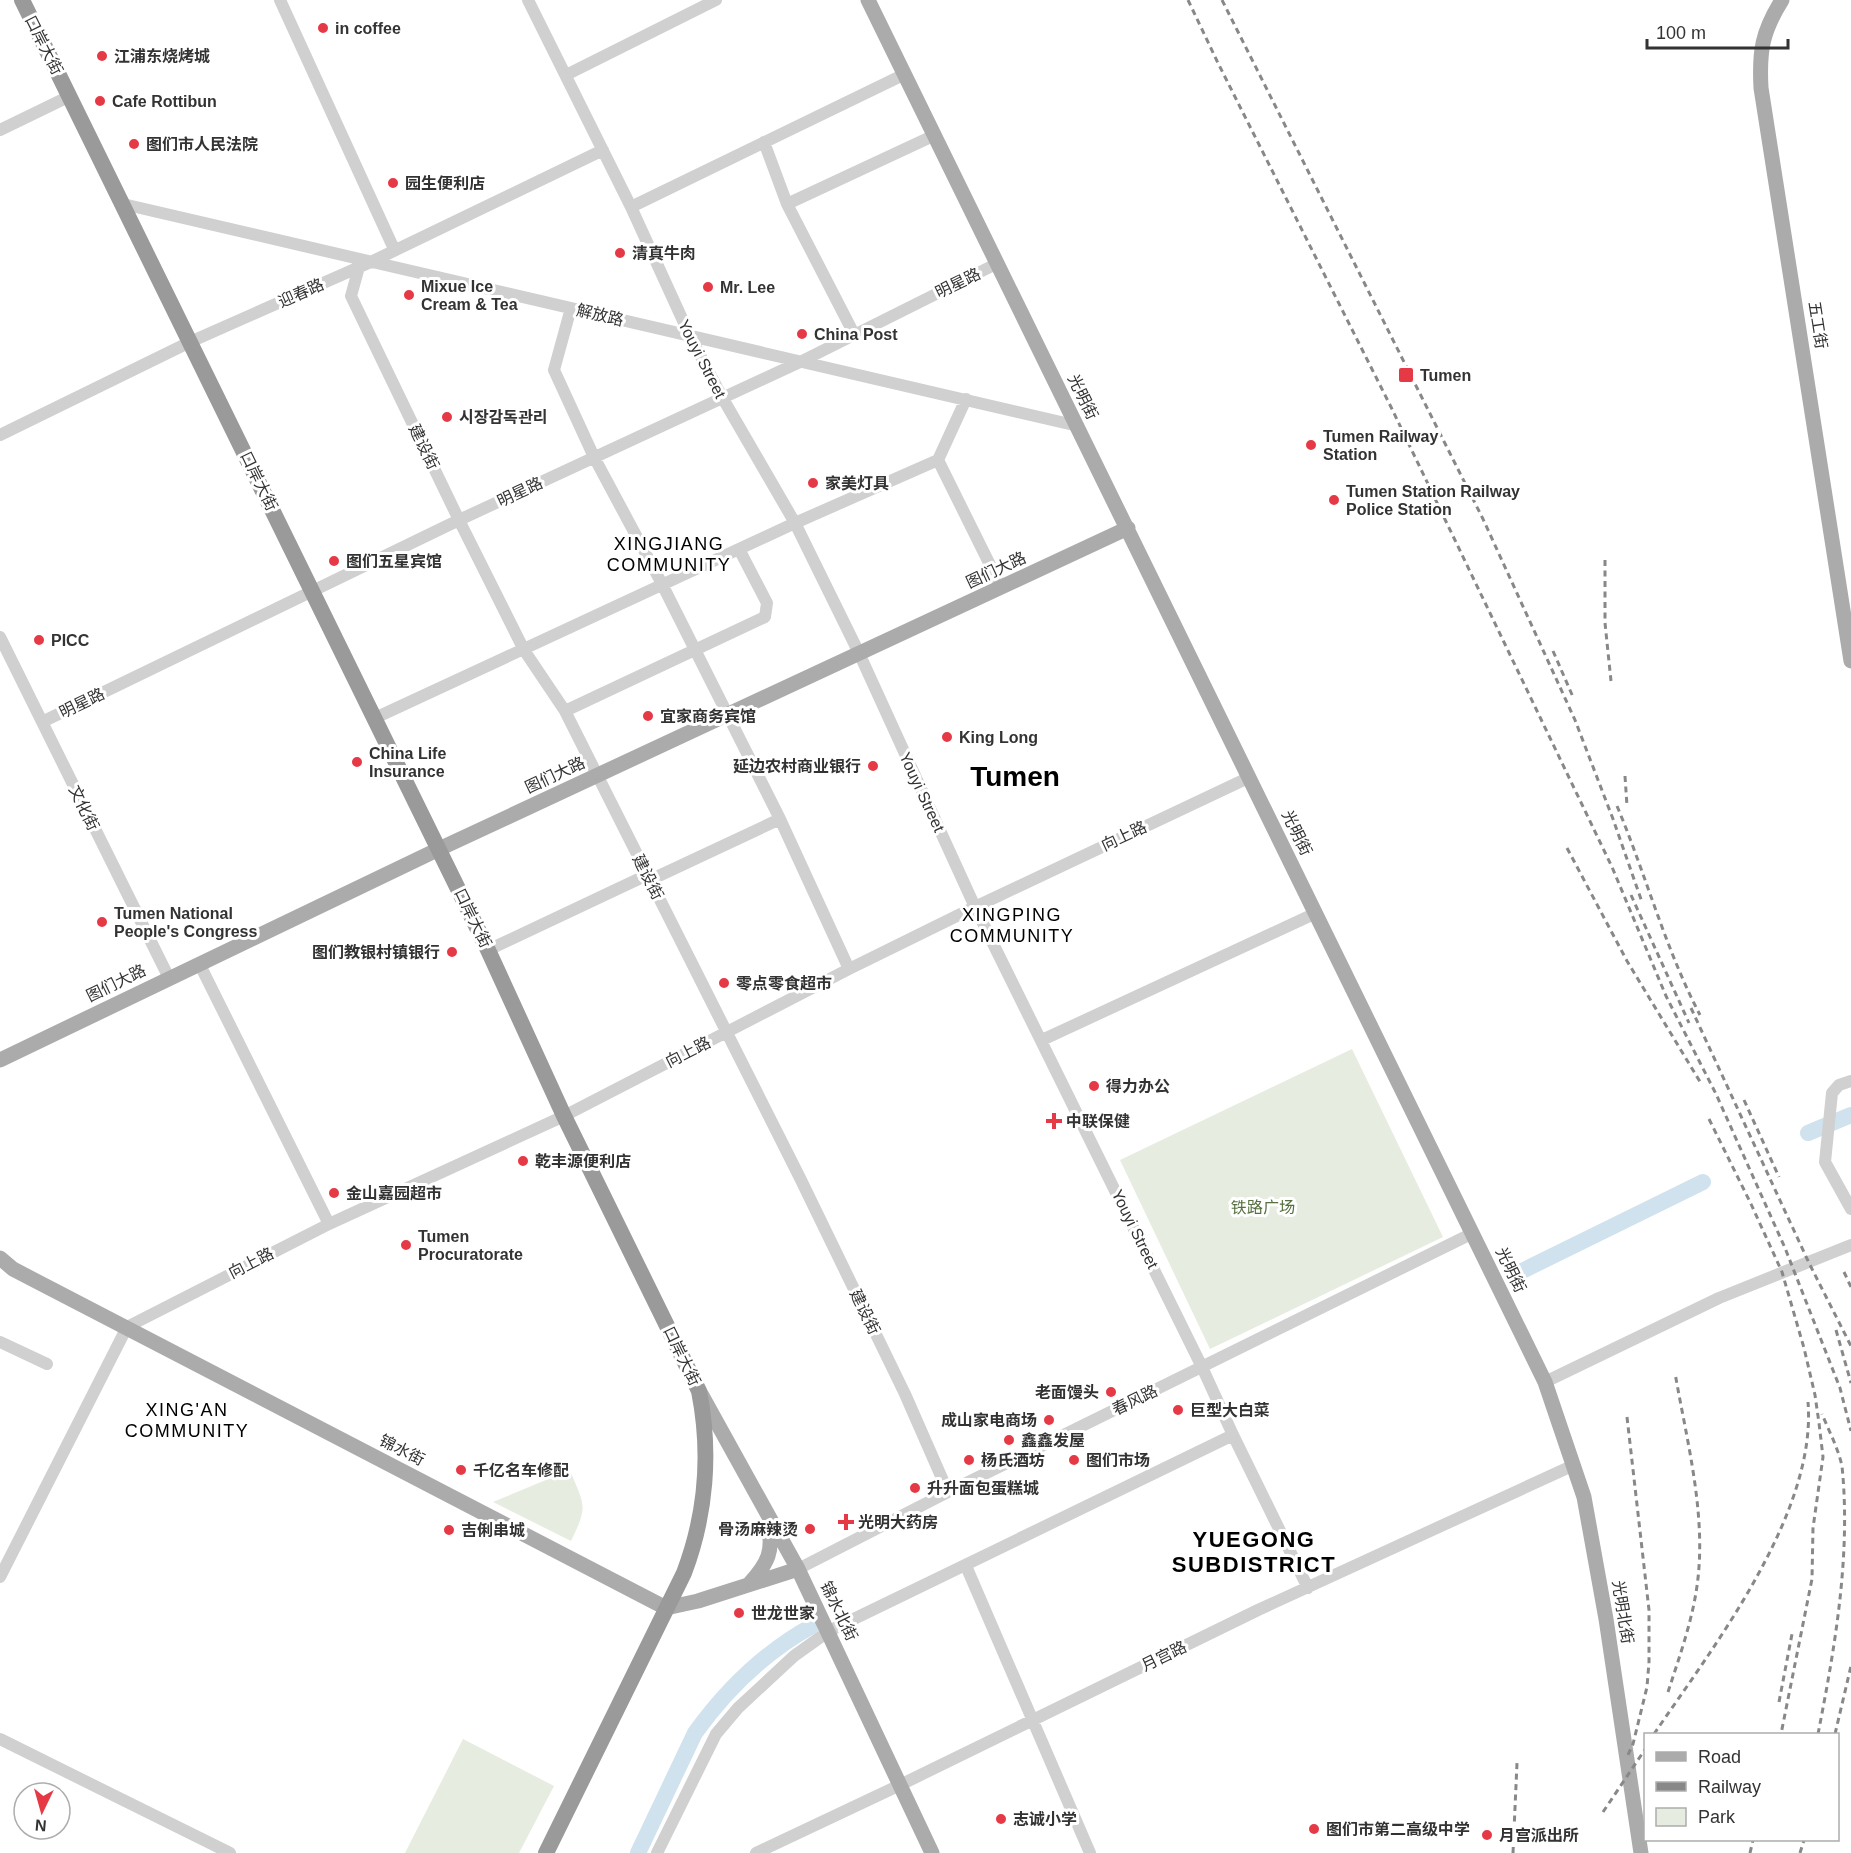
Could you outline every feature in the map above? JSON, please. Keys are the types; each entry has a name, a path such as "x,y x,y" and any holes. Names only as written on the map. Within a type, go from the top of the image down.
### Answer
{"highway":[{"name":"口岸大街","path":"22,0 439,849 564,1116 699,1391 705,1420 706,1450 699,1526 684,1573 546,1853"}],"main road":[{"name":"光明街","path":"868,0 1545,1382"},
{"name":"五工街","path":"1782,0 1764,33 1761,48 1761,88 1851,661"},
{"name":"图们大路","path":"0,1060 439,849 1128,528"},
{"name":"锦水街","path":"0,1258 13,1269 666,1608"},
{"name":"光明北街","path":"1545,1382 1584,1497 1606,1619 1641,1853"},
{"name":"锦水北街","path":"699,1391 798,1569 932,1853"},
{"path":"750,1584 767,1560 771,1540 764,1506"},
{"path":"666,1608 698,1601 798,1569"}],"street":[{"path":"280,0 394,249"},
{"name":"Youyi Street","path":"528,0 631,207 690,336 722,397 795,523 859,653 975,907 1202,1366 1308,1588"},
{"path":"566,75 716,0"},
{"path":"631,207 904,74"},
{"path":"0,130 70,96"},
{"path":"787,204 935,135"},
{"path":"764,142 787,204 854,334"},
{"name":"迎春路","path":"0,435 190,342 373,261 603,150"},
{"name":"解放路","path":"123,204 1078,426"},
{"name":"明星路","path":"42,723 459,520 802,361 998,263"},
{"name":"建设街","path":"359,267 351,296 524,650 565,711 800,1178 905,1394 948,1492"},
{"path":"571,308 555,370 594,457 662,584 780,819 849,969"},
{"path":"375,718 795,523 938,460 966,399"},
{"path":"938,460 1001,587"},
{"path":"565,711 765,617 767,603 739,549"},
{"name":"文化街","path":"0,637 169,978"},
{"name":"向上路","path":"127,1327 329,1224 564,1116 849,969 975,907 1250,777"},
{"path":"488,950 780,819"},
{"path":"1042,1040 1316,913"},
{"path":"200,963 329,1224"},
{"path":"1851,1081 1839,1085 1833,1093 1825,1162 1851,1209"},
{"name":"春风路","path":"798,1569 948,1492 1473,1233"},
{"path":"1545,1382 1719,1298 1851,1245"},
{"path":"0,1577 127,1327"},
{"path":"0,1342 47,1364"},
{"path":"657,1853 716,1734 738,1708 794,1656 829,1631 1233,1435"},
{"name":"月宫路","path":"756,1853 1308,1588 1574,1465"},
{"path":"966,1566 1090,1853"},
{"path":"0,1739 230,1853"}],"green space":[{"name":"铁路广场","path":"1352,1049 1443,1237 1210,1349 1120,1160"},
{"path":"570,1470 582,1505 580,1519 571,1541 493,1502"},
{"path":"463,1739 554,1786 519,1853 405,1853"}],"waterway":[{"path":"1808,1133 1851,1115"},
{"path":"1520,1272 1703,1182"},
{"path":"638,1853 695,1733 707,1717 733,1687 762,1660 812,1626"}],"railway":[{"path":"1188,0 1391,407 1612,867 1666,996 1716,1094 1785,1248 1840,1388 1851,1431"},
{"path":"1222,0 1483,519 1575,720 1642,902"},
{"path":"1605,560 1605,623 1611,681"},
{"path":"1553,651 1573,697"},
{"path":"1625,776 1627,806"},
{"path":"1617,806 1676,964 1700,1015"},
{"path":"1567,848 1627,961 1702,1085"},
{"path":"1631,895 1689,1023"},
{"path":"1691,1008 1809,1263 1851,1346"},
{"path":"1744,1100 1779,1177"},
{"path":"1709,1119 1782,1272 1815,1395 1823,1457 1813,1528 1812,1579 1781,1733"},
{"path":"1844,1272 1851,1287"},
{"path":"1836,1330 1851,1383"},
{"path":"1668,1692 1692,1613 1699,1560 1698,1506 1675,1373"},
{"path":"1655,1733 1731,1620 1757,1577 1779,1533 1796,1488 1806,1445 1808,1402"},
{"path":"1818,1733 1840,1601 1844,1533 1842,1466 1822,1414"},
{"path":"1627,1417 1649,1610 1647,1687 1633,1744 1627,1757"},
{"path":"1779,1702 1792,1634"},
{"path":"1835,1733 1851,1666"},
{"path":"1603,1812 1644,1751"},
{"path":"1513,1853 1517,1763"},
{"path":"1750,1853 1753,1841"},
{"path":"1800,1853 1804,1841"}],"place":[{"name":"in coffee","path":"323,28"},
{"name":"江浦东烧烤城","path":"102,56"},
{"name":"Cafe Rottibun","path":"100,101"},
{"name":"图们市人民法院","path":"134,144"},
{"name":"园生便利店","path":"393,183"},
{"name":"清真牛肉","path":"620,253"},
{"name":"Mr. Lee","path":"708,287"},
{"name":"Mixue Ice Cream & Tea","path":"409,295"},
{"name":"China Post","path":"802,334"},
{"name":"Tumen","path":"1406,375"},
{"name":"시장감독관리","path":"447,417"},
{"name":"Tumen Railway Station","path":"1311,445"},
{"name":"家美灯具","path":"813,483"},
{"name":"Tumen Station Railway Police Station","path":"1334,500"},
{"name":"图们五星宾馆","path":"334,561"},
{"name":"PICC","path":"39,640"},
{"name":"宜家商务宾馆","path":"648,716"},
{"name":"King Long","path":"947,737"},
{"name":"China Life Insurance","path":"357,762"},
{"name":"延边农村商业银行","path":"873,766"},
{"name":"Tumen National People's Congress","path":"102,922"},
{"name":"图们教银村镇银行","path":"452,952"},
{"name":"零点零食超市","path":"724,983"},
{"name":"得力办公","path":"1094,1086"},
{"name":"中联保健","path":"1054,1121"},
{"name":"乾丰源便利店","path":"523,1161"},
{"name":"金山嘉园超市","path":"334,1193"},
{"name":"Tumen Procuratorate","path":"406,1245"},
{"name":"老面馒头","path":"1111,1392"},
{"name":"巨型大白菜","path":"1178,1410"},
{"name":"成山家电商场","path":"1049,1420"},
{"name":"鑫鑫发屋","path":"1009,1440"},
{"name":"杨氏酒坊","path":"969,1460"},
{"name":"图们市场","path":"1074,1460"},
{"name":"千亿名车修配","path":"461,1470"},
{"name":"升升面包蛋糕城","path":"915,1488"},
{"name":"光明大药房","path":"846,1522"},
{"name":"骨汤麻辣烫","path":"810,1529"},
{"name":"吉俐串城","path":"449,1530"},
{"name":"世龙世家","path":"739,1613"},
{"name":"志诚小学","path":"1001,1819"},
{"name":"图们市第二高级中学","path":"1314,1829"},
{"name":"月宫派出所","path":"1487,1835"}],"district":[{"name":"XINGJIANG COMMUNITY","path":"669,554"},
{"name":"Tumen","path":"1015,776"},
{"name":"XINGPING COMMUNITY","path":"1012,925"},
{"name":"XING'AN COMMUNITY","path":"187,1420"},
{"name":"YUEGONG SUBDISTRICT","path":"1254,1552"}]}
